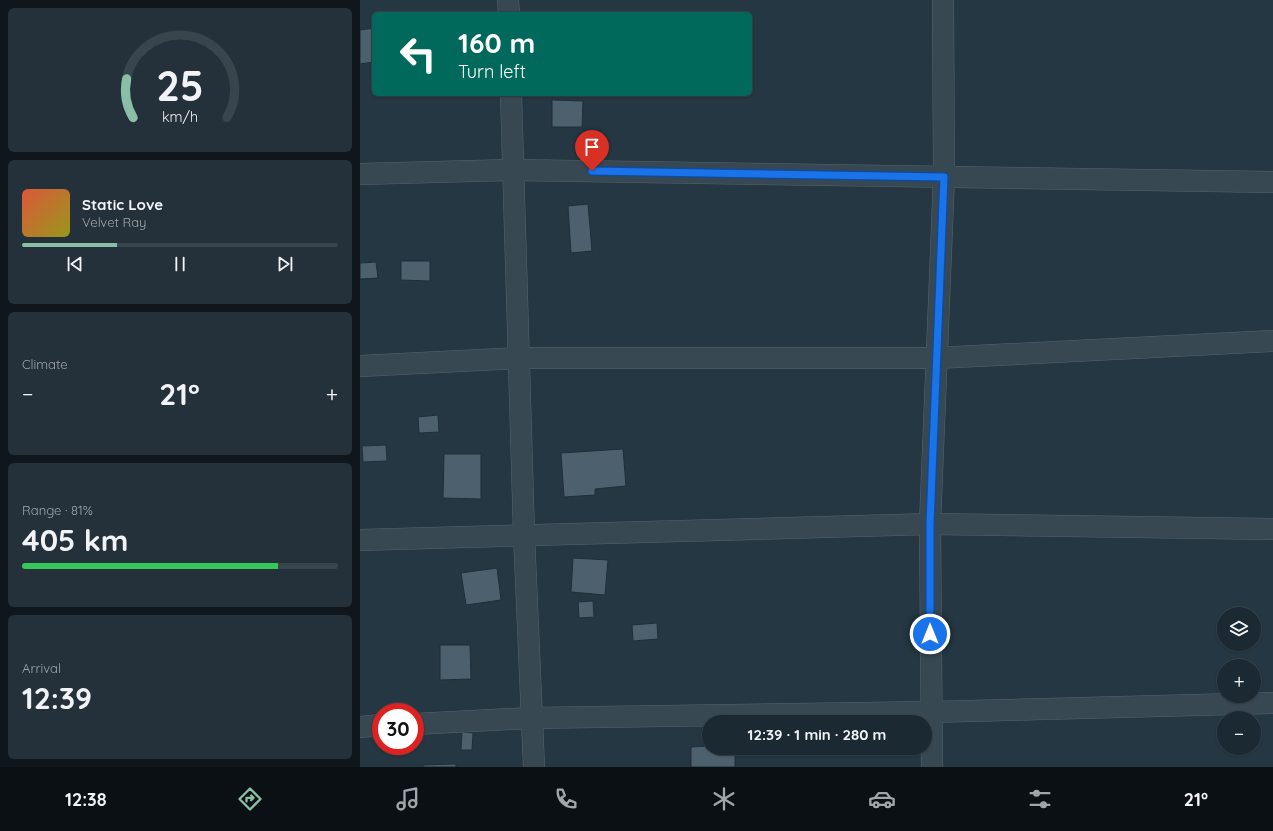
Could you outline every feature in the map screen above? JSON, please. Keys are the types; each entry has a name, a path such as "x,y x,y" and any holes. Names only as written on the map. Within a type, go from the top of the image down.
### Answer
{"street":[{"path":"508,0 509,12"},
{"path":"932,767 930,712 930,524 944,177 943,0"},
{"path":"511,96 524,534 534,767"},
{"path":"360,174 513,170 1273,182"},
{"path":"360,366 519,358 936,358 1273,341"},
{"path":"360,540 524,534 930,524 1273,529"},
{"path":"424,724 531,718 930,712 1273,703"},
{"path":"360,726 372,725"}],"building":[{"path":"372,28 372,62 360,64 360,30"},
{"path":"552,100 583,101 582,127 552,127"},
{"path":"588,204 592,251 571,253 568,206"},
{"path":"401,261 430,261 430,281 401,280"},
{"path":"376,262 378,278 360,279 360,263"},
{"path":"438,415 439,432 419,433 418,417"},
{"path":"386,445 387,461 363,462 362,446"},
{"path":"623,449 626,486 595,489 595,495 564,497 561,453"},
{"path":"444,454 481,454 481,499 443,498"},
{"path":"573,558 608,560 605,595 571,592"},
{"path":"497,568 501,600 466,605 461,573"},
{"path":"593,601 594,617 579,618 578,602"},
{"path":"657,623 658,639 633,641 632,625"},
{"path":"440,645 470,645 471,679 440,680"},
{"path":"462,732 473,733 472,750 461,750"},
{"path":"702,746 702,755 735,755 735,767 691,767 691,747"},
{"path":"456,764 456,767 423,767 423,765"}],"route":[{"path":"592,171 944,177 930,524 930,634"}]}
